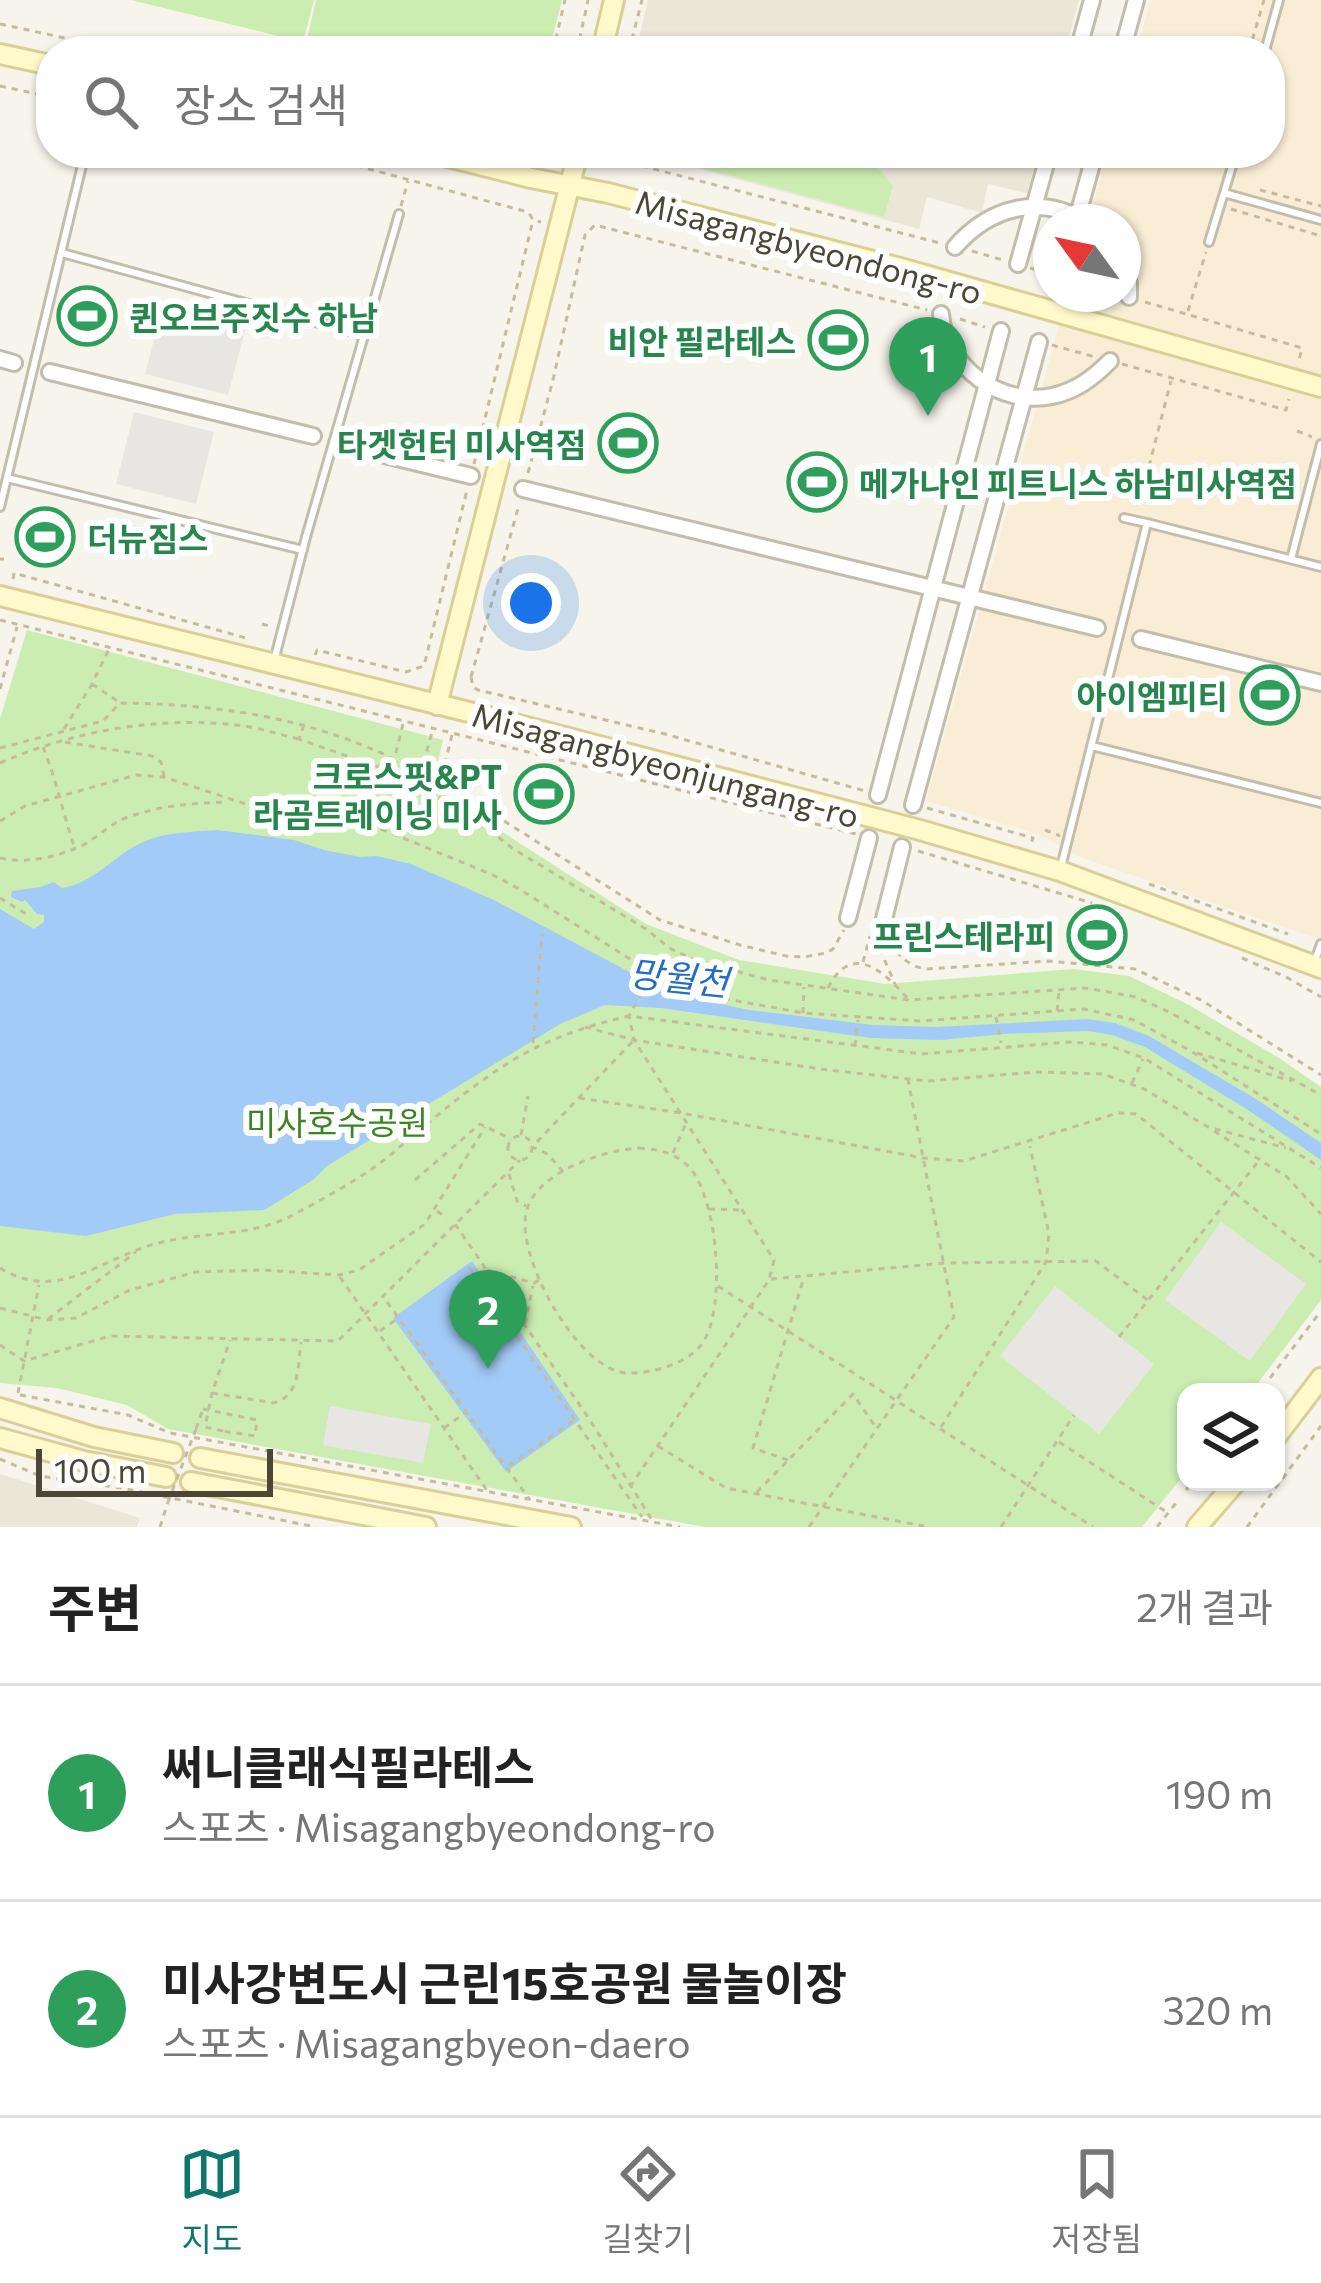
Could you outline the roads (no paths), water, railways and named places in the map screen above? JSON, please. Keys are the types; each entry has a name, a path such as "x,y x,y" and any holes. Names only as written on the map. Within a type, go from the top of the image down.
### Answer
{"main road":[{"path":"606,36 614,0"},
{"path":"0,55 36,62"},
{"name":"Misagangbyeondong-ro","path":"491,168 897,267 1321,387"},
{"path":"437,705 575,168"},
{"name":"Misagangbyeonjungang-ro","path":"0,596 907,826 1060,871 1317,966"},
{"path":"1285,1425 1321,1378"},
{"path":"0,1408 94,1437 173,1453"},
{"path":"0,1438 166,1477"},
{"path":"200,1458 571,1527"},
{"path":"191,1482 426,1527"},
{"path":"1197,1527 1228,1491"}],"street":[{"path":"1082,36 1092,0"},
{"path":"1126,36 1136,0"},
{"path":"1034,204 1045,168"},
{"path":"1083,204 1091,168"},
{"path":"955,247 981,221 1005,209 1033,205"},
{"path":"1018,264 1033,209"},
{"path":"940,314 951,352 967,370 986,385 1023,396 1050,397 1082,386 1109,361"},
{"path":"878,795 1001,331"},
{"path":"913,805 1040,342"},
{"path":"50,372 313,436"},
{"path":"352,447 471,476"},
{"path":"523,489 1097,628"},
{"path":"1141,639 1321,683"},
{"path":"848,919 868,838"},
{"path":"882,927 902,847"}],"lane":[{"path":"1269,36 1279,0"},
{"path":"0,507 82,168"},
{"path":"1209,242 1232,168"},
{"path":"1224,193 1321,220"},
{"path":"273,664 399,214"},
{"path":"62,254 363,335"},
{"path":"1291,559 1321,442"},
{"path":"7,478 303,550"},
{"path":"1124,518 1321,567"},
{"path":"1060,871 1147,523"},
{"path":"1092,746 1321,803"},
{"path":"1317,966 1321,944"}],"water":[{"path":"217,830 411,864 494,900 669,993 749,1010 873,1025 936,1027 1087,1019 1115,1023 1149,1036 1256,1099 1321,1143 1321,1160 1145,1047 1112,1035 1088,1031 941,1040 871,1038 661,1008 605,1005 560,1024 327,1166 264,1210 175,1214 86,1236 0,1226 0,909 34,929 44,922 44,915 25,900 11,897 12,891 54,882 62,888 73,885 148,840"},
{"path":"472,1261 580,1420 506,1472 393,1318"}],"place":[{"name":"퀸오브주짓수 하남","path":"87,316"},
{"name":"비안 필라테스","path":"838,340"},
{"name":"써니클래식필라테스","path":"928,416"},
{"name":"타겟헌터 미사역점","path":"628,443"},
{"name":"메가나인 피트니스 하남미사역점","path":"817,482"},
{"name":"더뉴짐스","path":"45,537"},
{"name":"아이엠피티","path":"1270,695"},
{"name":"크로스핏&PT 라곰트레이닝 미사","path":"544,794"},
{"name":"프린스테라피","path":"1097,935"},
{"name":"미사강변도시 근린15호공원 물놀이장","path":"488,1369"}],"water label":[{"name":"망월천","path":"679,976"}],"park label":[{"name":"미사호수공원","path":"337,1121"}]}
